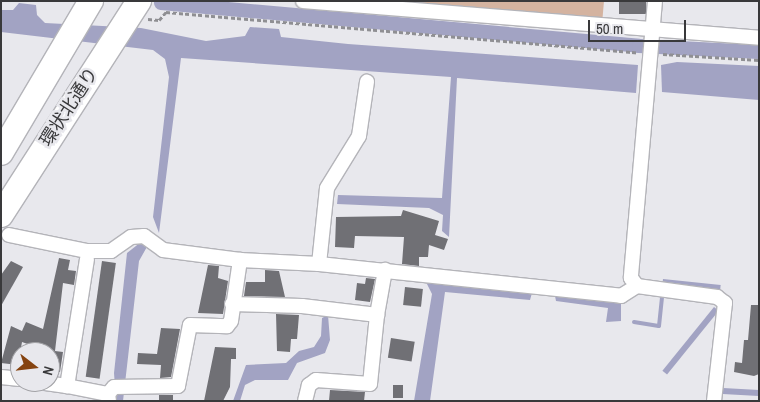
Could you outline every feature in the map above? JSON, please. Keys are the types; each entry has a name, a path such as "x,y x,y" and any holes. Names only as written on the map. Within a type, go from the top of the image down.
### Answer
{"highway":[{"name":"環状北通り","path":"1,153 59,49 85,10"},
{"name":"環状北通り","path":"5,225 106,50 136,14"}],"street":[{"path":"303,1 654,32 759,38"},
{"path":"637,286 631,278 653,54 654,1"},
{"path":"320,264 328,188 359,136 367,82"},
{"path":"5,225 88,251 111,251 131,236 144,236 163,250 240,260 320,264 385,270 622,296 637,286 717,297 725,303 714,401"},
{"path":"67,386 87,259"},
{"path":"60,385 115,392 178,386 187,328 195,322 227,326 240,260"},
{"path":"305,401 309,385 316,380 370,384 377,316 385,270"},
{"path":"232,304 302,306 377,316"}],"path":[{"path":"136,14 159,20 166,12 653,54 759,60"}],"shaded area":[{"path":"347,1 604,1 602,24"}],"water":[{"path":"19,3 36,5 37,15 45,23 141,28 206,41 245,36 250,27 279,29 281,37 348,44 638,65 636,93 457,78 449,237 442,231 443,215 429,208 337,204 338,195 442,198 451,77 181,58 159,233 153,217 169,77 165,59 153,50 1,32 1,10 13,10"},
{"path":"677,62 759,66 759,100 662,92 661,65"},
{"path":"141,242 148,245 139,261 123,401 116,401 114,373 127,253"},
{"path":"663,279 721,285 720,290 662,284"},
{"path":"425,280 532,293 530,300 445,292 430,401 414,401 432,294"},
{"path":"555,296 621,303 621,321 606,322 608,308 556,301"},
{"path":"714,307 719,311 667,375 662,371"},
{"path":"328,315 330,340 325,353 297,363 288,380 255,380 245,385 240,401 233,401 246,365 286,363 299,351 314,347 321,336 322,318"},
{"path":"723,388 759,390 759,396 723,394"}],"building":[{"path":"619,1 646,1 646,14 619,14"},
{"path":"403,210 439,221 435,235 448,239 444,250 429,245 428,257 419,257 419,266 402,264 404,237 355,236 354,248 335,247 336,217 401,216"},
{"path":"59,258 70,260 68,270 76,271 74,285 63,283 56,342 10,342 10,364 1,363 11,326 22,331 26,322 43,329"},
{"path":"11,261 23,267 1,306 1,275"},
{"path":"102,261 116,263 100,379 86,377"},
{"path":"208,265 219,266 218,278 228,281 223,314 198,313"},
{"path":"265,270 279,271 285,297 244,296 246,282 265,282"},
{"path":"366,278 375,279 370,302 355,300 357,283 365,284"},
{"path":"405,287 423,289 421,307 403,305"},
{"path":"751,305 759,305 759,374 754,376 734,372 735,362 742,363 744,340 748,340"},
{"path":"276,314 299,315 297,339 291,339 290,352 277,351"},
{"path":"161,328 180,329 171,377 160,378 161,365 137,364 138,353 157,354"},
{"path":"391,338 415,342 412,362 388,358"},
{"path":"215,347 236,348 236,359 231,359 230,387 223,401 204,401"},
{"path":"60,352 63,352 60,372"},
{"path":"393,385 403,385 403,398 393,398"},
{"path":"330,390 365,392 364,401 329,401"},
{"path":"159,395 173,395 173,401 159,401"}],"waterway":[{"path":"161,3 639,46 759,52"},
{"path":"634,322 659,326 662,296"}]}
